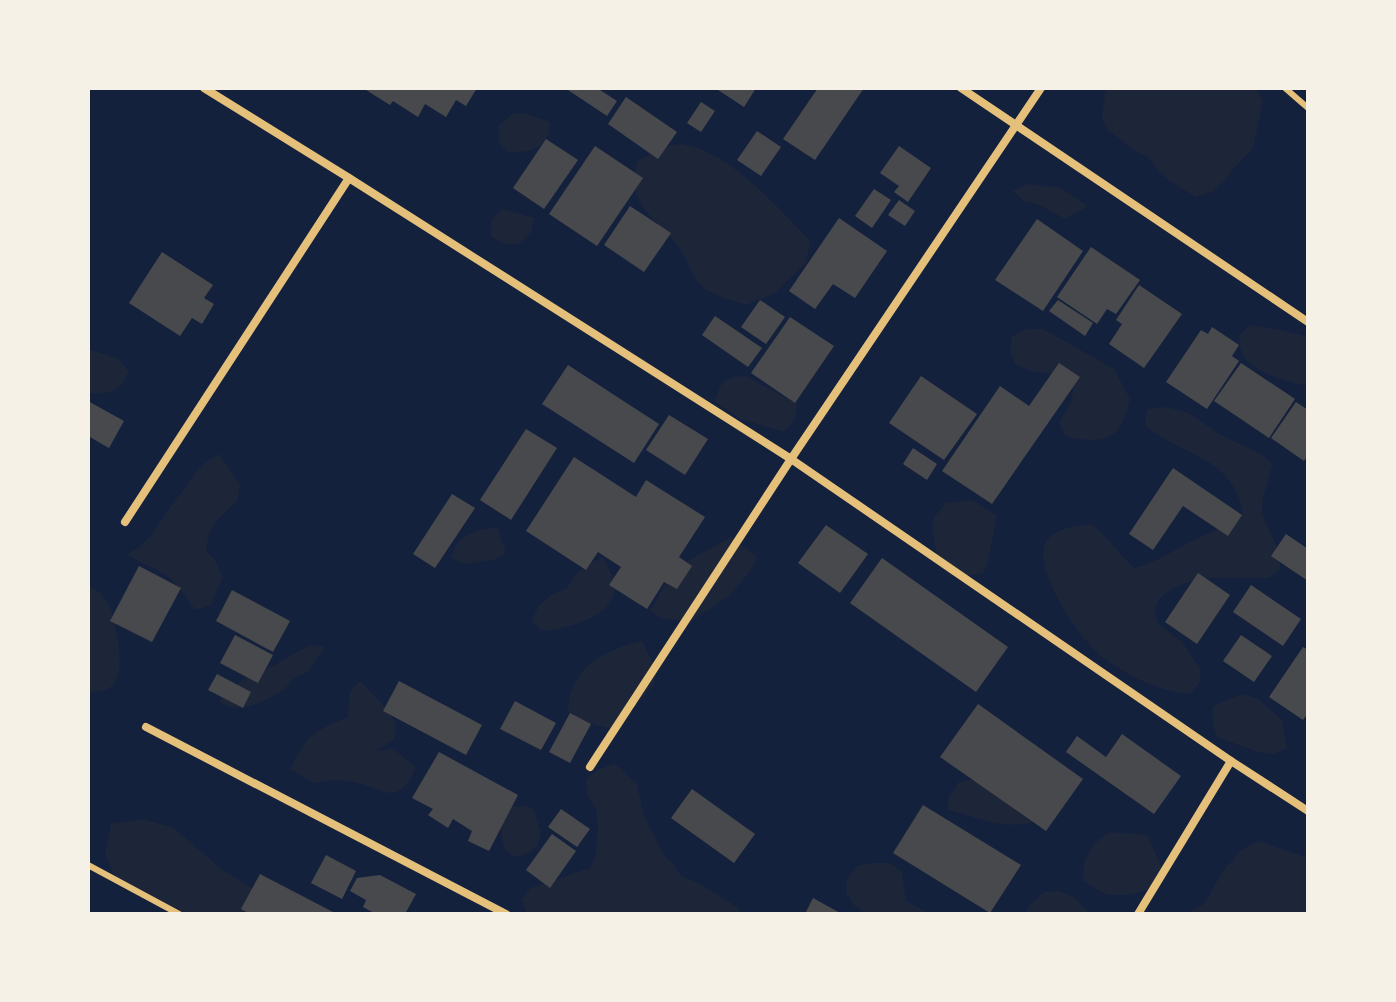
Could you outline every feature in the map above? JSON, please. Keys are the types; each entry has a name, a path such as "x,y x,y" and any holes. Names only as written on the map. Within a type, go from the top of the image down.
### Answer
{"street":[{"path":"204,88 791,459 1308,811"},
{"path":"961,88 1308,322"},
{"path":"590,767 791,459 1041,88"},
{"path":"125,522 349,178"},
{"path":"146,727 506,914"},
{"path":"1138,914 1231,761"}],"lane":[{"path":"1285,88 1308,108"},
{"path":"88,865 179,914"}],"shaded area":[{"path":"1106,88 1256,88 1263,101 1253,148 1212,192 1196,197 1170,181 1148,157 1107,129 1102,117"},
{"path":"512,114 526,114 550,122 549,133 541,145 531,150 507,152 498,141 499,125"},
{"path":"681,144 699,148 734,168 768,197 810,241 806,263 775,293 746,305 705,289 677,245 644,208 635,188 637,161 666,146"},
{"path":"1027,184 1060,188 1088,206 1065,219 1038,204 1024,201 1013,191"},
{"path":"502,209 534,218 531,232 519,244 504,244 491,236 491,221"},
{"path":"1249,325 1308,337 1308,386 1267,373 1247,361 1239,336"},
{"path":"1027,329 1043,329 1114,369 1130,399 1116,432 1109,437 1091,440 1065,436 1059,422 1070,404 1073,382 1061,375 1031,371 1015,364 1010,351 1012,336"},
{"path":"88,349 119,359 129,372 121,385 108,392 88,394"},
{"path":"746,376 797,404 795,419 784,432 740,419 715,402 724,382"},
{"path":"1162,407 1192,416 1272,464 1262,508 1279,553 1280,570 1269,578 1202,578 1173,588 1162,596 1154,609 1158,624 1182,642 1200,668 1200,682 1190,694 1168,690 1134,677 1096,651 1073,623 1052,587 1043,554 1046,542 1054,534 1066,528 1091,524 1134,568 1219,529 1243,513 1237,494 1217,468 1145,425 1147,410"},
{"path":"219,454 240,484 238,500 217,520 209,534 206,550 223,577 211,605 196,610 172,580 128,554 151,535 195,473"},
{"path":"972,500 997,516 987,566 983,573 976,575 951,576 937,560 932,523 946,503"},
{"path":"497,527 506,553 494,560 464,564 451,558 463,538"},
{"path":"731,537 757,557 751,570 730,595 692,621 662,619 650,610 673,574 696,556"},
{"path":"603,557 614,581 610,603 577,624 541,631 532,621 538,607 551,595 567,588 576,574 589,564"},
{"path":"88,585 101,593 110,606 120,659 117,679 112,686 88,692"},
{"path":"642,641 657,671 653,685 623,721 612,729 582,721 568,711 574,683 591,663 615,649"},
{"path":"311,645 325,647 308,672 294,678 284,690 251,706 233,708 219,702 241,682"},
{"path":"360,681 389,711 396,724 394,739 380,749 374,748 381,751 392,748 416,767 406,784 395,792 343,780 314,783 290,769 312,736 348,717 350,692"},
{"path":"1242,694 1257,698 1282,720 1287,748 1273,754 1258,752 1217,737 1213,706"},
{"path":"615,764 637,784 643,814 664,855 682,877 697,882 738,908 741,914 527,913 521,900 531,888 590,868 596,855 598,825 596,809 587,795 586,779 599,769"},
{"path":"974,779 1002,792 1033,822 999,824 947,810 949,796 959,782"},
{"path":"505,807 533,808 541,832 538,846 522,855 513,855 507,851 502,838 503,813"},
{"path":"143,819 174,828 220,868 278,905 277,914 176,914 118,881 105,855 111,824"},
{"path":"1110,832 1147,835 1164,872 1155,885 1141,892 1107,895 1083,881 1089,852 1097,841"},
{"path":"1258,841 1308,858 1308,914 1187,914 1205,903 1221,874 1241,850"},
{"path":"890,863 902,872 906,901 930,914 866,914 854,905 846,893 847,878 858,866"},
{"path":"1059,891 1074,897 1094,914 1024,914 1044,892"}],"building":[{"path":"363,88 477,88 466,106 456,100 446,117 425,104 418,117 393,101 390,105"},
{"path":"565,88 597,88 617,101 607,116"},
{"path":"715,88 756,88 744,107"},
{"path":"818,88 864,88 815,160 783,139"},
{"path":"626,97 677,132 658,159 608,124"},
{"path":"701,102 715,111 701,132 687,123"},
{"path":"757,131 781,147 761,176 737,160"},
{"path":"546,139 578,160 544,209 513,188"},
{"path":"595,146 643,178 597,246 549,214"},
{"path":"899,146 931,168 908,202 894,192 899,186 880,173"},
{"path":"874,189 891,200 872,228 855,216"},
{"path":"899,200 915,211 905,226 888,215"},
{"path":"630,206 671,233 644,272 604,245"},
{"path":"839,218 887,251 855,298 833,284 815,309 789,291"},
{"path":"1037,219 1083,251 1043,311 995,280"},
{"path":"1091,247 1140,280 1116,314 1107,309 1097,324 1057,297"},
{"path":"162,252 213,285 204,298 214,304 202,324 192,318 180,336 129,303"},
{"path":"1139,285 1182,314 1144,368 1109,344 1122,324 1116,320"},
{"path":"760,300 785,317 766,344 741,327"},
{"path":"1058,300 1093,323 1085,336 1049,311"},
{"path":"715,316 762,348 748,367 702,335"},
{"path":"790,317 834,346 795,403 751,373"},
{"path":"1212,327 1239,345 1232,356 1239,361 1207,409 1166,382 1201,330 1208,334"},
{"path":"1059,363 1080,377 992,504 942,471 1000,386 1029,406"},
{"path":"1241,363 1295,399 1269,438 1214,401"},
{"path":"568,365 659,424 634,463 542,404"},
{"path":"921,376 977,414 944,460 889,423"},
{"path":"88,401 124,421 109,448 88,436"},
{"path":"1296,402 1308,410 1308,455 1304,461 1271,438"},
{"path":"669,415 708,439 685,475 646,450"},
{"path":"526,429 557,448 511,520 480,500"},
{"path":"913,448 937,464 927,480 903,464"},
{"path":"574,457 636,497 646,480 705,517 679,557 692,566 677,589 664,582 647,609 609,585 621,567 598,552 586,570 526,531"},
{"path":"1173,468 1242,515 1228,536 1183,506 1153,550 1129,534"},
{"path":"452,494 475,508 435,568 413,554"},
{"path":"826,525 868,554 840,593 798,563"},
{"path":"1286,534 1308,549 1308,581 1271,556"},
{"path":"882,558 1008,647 976,692 850,603"},
{"path":"139,566 181,588 152,642 110,621"},
{"path":"1198,573 1230,595 1197,644 1165,622"},
{"path":"1251,585 1301,619 1283,646 1233,612"},
{"path":"232,590 290,621 273,652 216,621"},
{"path":"235,635 273,655 258,683 220,663"},
{"path":"1241,635 1272,656 1254,682 1223,661"},
{"path":"1303,647 1308,650 1308,713 1303,720 1269,697"},
{"path":"217,674 251,692 243,708 208,690"},
{"path":"399,681 482,725 466,755 383,711"},
{"path":"515,701 556,723 541,750 500,729"},
{"path":"978,704 1083,779 1046,831 940,757"},
{"path":"570,713 591,724 570,763 549,752"},
{"path":"1122,734 1181,776 1154,814 1066,752 1077,736 1106,757"},
{"path":"439,752 518,795 489,851 468,841 472,831 453,819 448,828 428,815 433,809 412,798"},
{"path":"692,789 755,834 734,863 671,818"},
{"path":"923,805 1021,865 990,913 893,853"},
{"path":"561,809 590,829 577,847 548,827"},
{"path":"552,834 576,851 550,888 526,870"},
{"path":"326,855 356,871 342,899 311,883"},
{"path":"260,874 332,914 250,914 241,909"},
{"path":"380,875 416,894 405,914 373,914 363,907 366,900 350,891 357,878"},
{"path":"813,898 842,914 805,914"}]}
